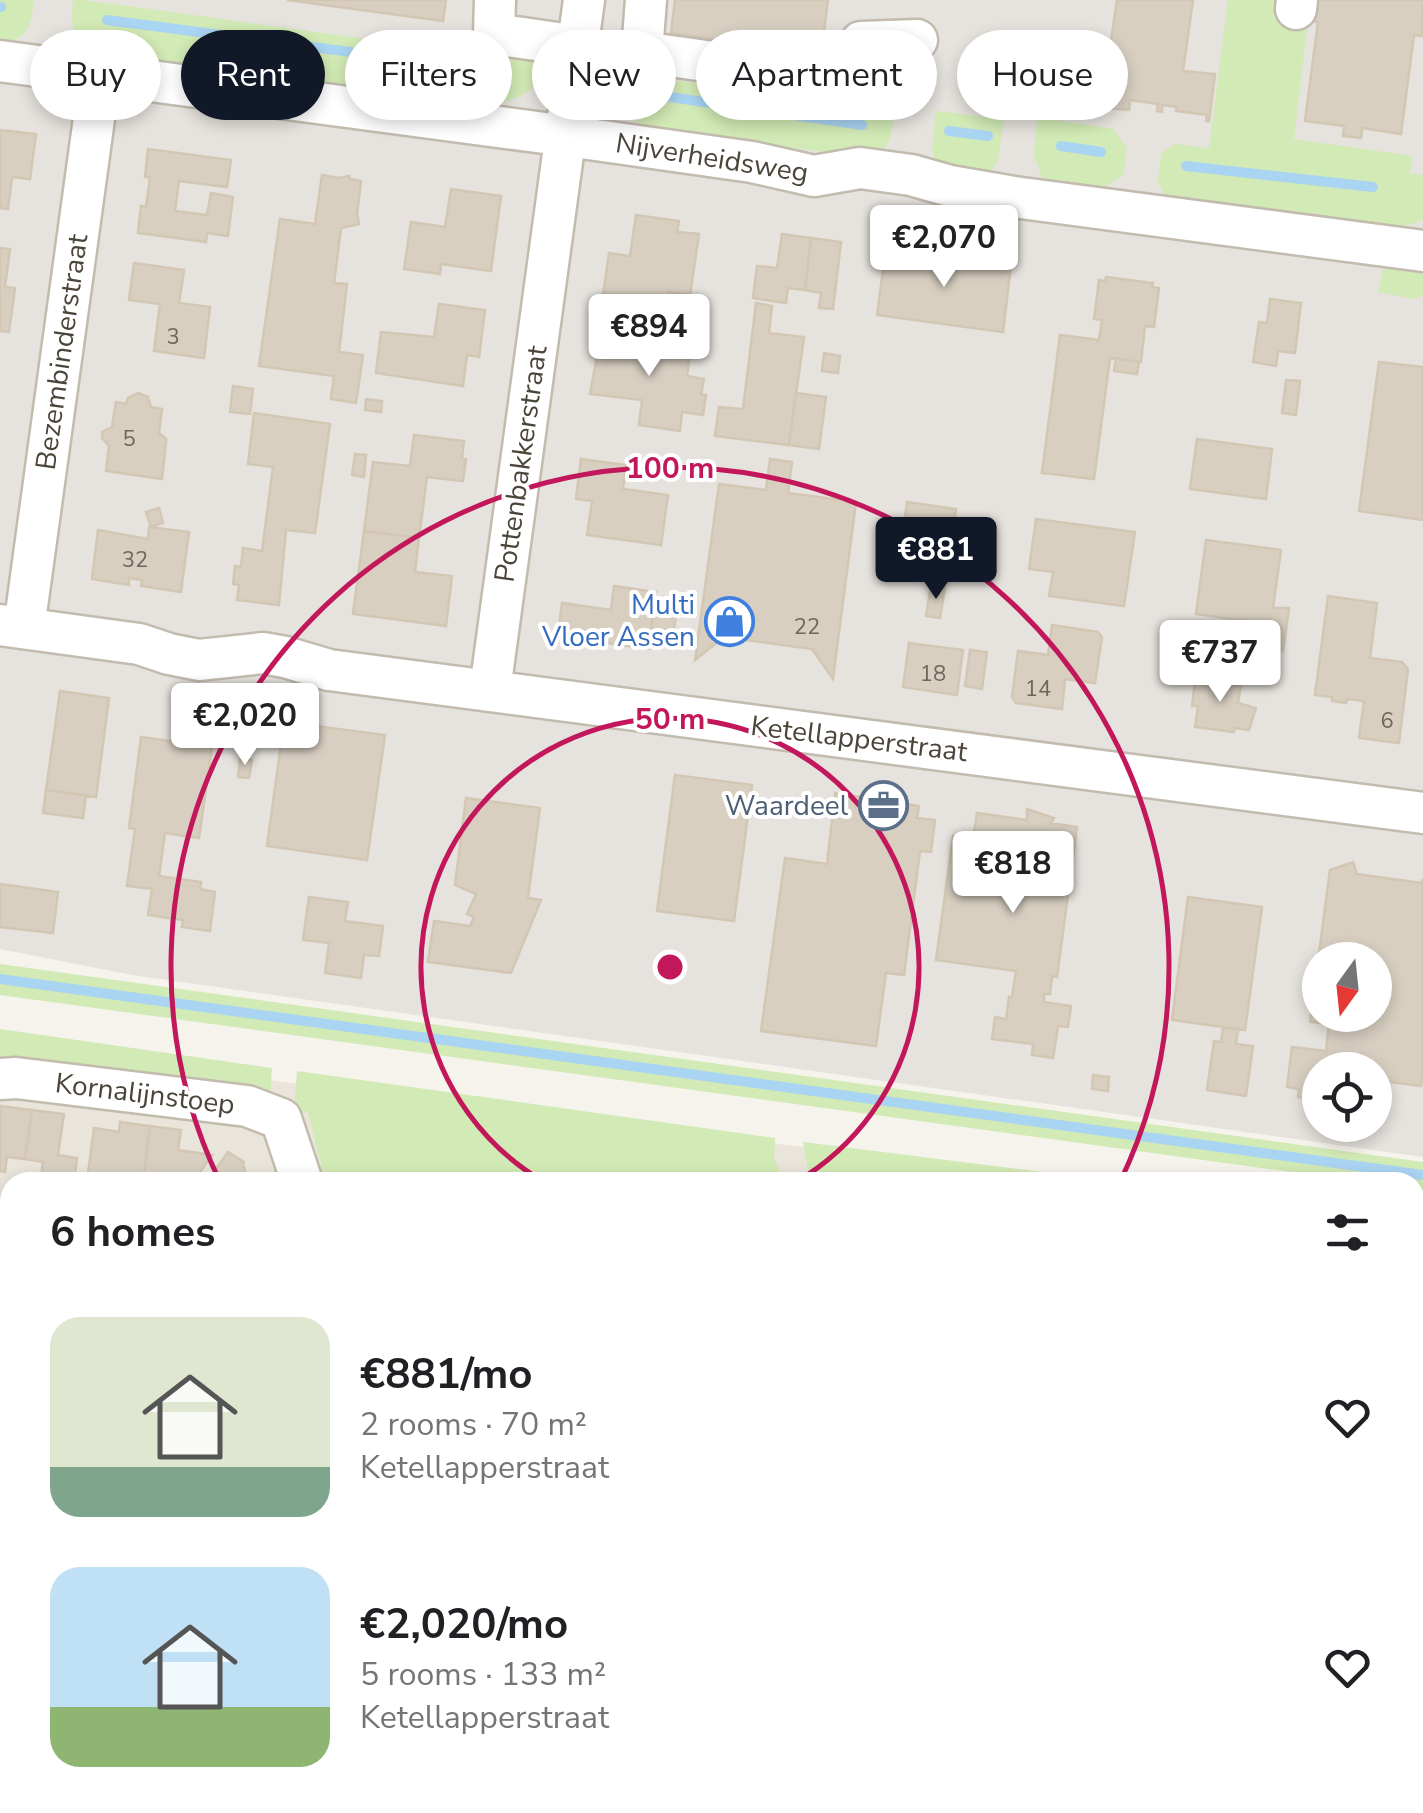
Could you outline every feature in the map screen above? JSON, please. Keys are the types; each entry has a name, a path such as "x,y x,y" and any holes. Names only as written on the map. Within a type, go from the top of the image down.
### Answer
{"street":[{"path":"495,0 494,34 532,39"},
{"name":"Pottenbakkerstraat","path":"580,30 584,0"},
{"path":"646,0 642,52 696,60"},
{"name":"Nijverheidsweg","path":"0,62 30,66"},
{"name":"Nijverheidsweg","path":"161,83 752,162 814,176 860,168 1014,196 1423,251"},
{"name":"Bezembinderstraat","path":"12,626 93,120"},
{"name":"Pottenbakkerstraat","path":"490,690 569,120"},
{"name":"Ketellapperstraat","path":"12,626 139,644 199,660 263,654 329,670 1423,813"},
{"name":"Kornalijnstoep","path":"0,1079 247,1106 281,1119 299,1172"}],"shaded area":[{"path":"0,0 1423,0 1423,1157 1317,1142 1392,1142 1392,1052 1302,1052 1302,1140 132,975 0,949"},
{"path":"0,1038 276,1081 1000,1172 0,1172"}],"green space":[{"path":"0,0 34,0 26,30 16,40 0,44"},
{"path":"73,0 84,0 302,30 181,30 181,67 161,65 161,30 74,30"},
{"path":"1228,0 1285,0 1308,21 1294,139 1413,156 1410,173 1423,175 1423,219 1407,225 1377,225 1165,197 1158,183 1161,153 1175,144 1209,148"},
{"path":"325,33 345,36 345,89 325,86"},
{"path":"512,59 532,62 532,88 512,99"},
{"path":"676,81 696,83 696,120 893,120 887,145 869,158 649,129 633,120 676,120"},
{"path":"937,111 957,113 957,120 1004,120 998,160 986,172 946,167 934,159"},
{"path":"1037,120 1113,129 1127,148 1123,175 1104,187 1043,181 1034,156"},
{"path":"1384,264 1423,272 1423,295 1414,299 1378,292"},
{"path":"0,964 1423,1162 1423,1172 1291,1172 0,995"},
{"path":"0,1029 272,1068 270,1100 0,1059"},
{"path":"297,1071 775,1138 774,1159 780,1172 323,1172 308,1112 294,1113"},
{"path":"803,1142 1042,1172 808,1172"}],"building":[{"path":"287,0 446,0 443,21"},
{"path":"675,0 828,0 824,30 696,30 696,36 671,30"},
{"path":"1117,0 1193,0 1183,71 1215,74 1209,121 1207,115 1176,111 1177,107 1162,105 1162,112 1157,111 1158,104 1130,100 1128,110 1128,30 1113,30"},
{"path":"1314,0 1423,0 1422,36 1414,35 1401,134 1362,128 1361,138 1343,136 1344,126 1305,121 1318,22 1311,21"},
{"path":"0,130 36,134 30,179 12,177 8,209 0,208"},
{"path":"148,149 231,160 227,187 179,181 175,211 207,215 211,193 233,197 228,236 207,233 206,242 138,233 150,177 145,177"},
{"path":"322,175 349,176 361,181 359,224 341,228 334,283 347,284 339,352 363,355 356,403 331,399 334,376 259,366 280,219 315,224"},
{"path":"451,189 501,196 491,271 441,264 440,274 404,269 411,222 445,227"},
{"path":"636,215 679,221 677,232 699,234 690,295 668,292 667,303 603,295 609,253 630,256"},
{"path":"782,234 811,238 805,290 788,288 786,303 753,298 757,266 777,268"},
{"path":"811,238 841,242 833,309 819,308 821,293 805,290"},
{"path":"0,248 10,249 5,287 15,288 9,332 0,331"},
{"path":"886,248 1011,265 1003,332 877,315"},
{"path":"134,263 184,270 179,303 210,307 204,358 154,351 160,304 129,300"},
{"path":"1106,277 1153,283 1152,287 1159,288 1154,327 1145,326 1141,362 1110,358 1094,479 1042,473 1060,335 1099,340 1102,320 1094,319 1099,280 1105,281"},
{"path":"1270,299 1301,303 1295,353 1278,351 1276,366 1253,362 1259,322 1267,323"},
{"path":"756,303 772,306 769,333 804,337 789,445 715,436 719,407 743,409"},
{"path":"439,304 485,310 479,357 467,355 463,386 376,373 381,332 434,337"},
{"path":"601,335 650,344 650,339 691,345 687,376 704,379 703,415 682,412 680,431 639,425 642,400 590,394"},
{"path":"824,353 840,356 838,373 822,371"},
{"path":"1116,358 1139,362 1137,374 1114,371"},
{"path":"1379,362 1423,367 1423,520 1359,511"},
{"path":"1286,380 1300,381 1296,415 1282,413"},
{"path":"233,386 253,389 250,414 230,412"},
{"path":"138,393 148,397 151,407 162,409 159,433 166,443 162,479 106,471 109,446 102,432 112,427 116,402 126,404 128,398"},
{"path":"796,393 826,397 819,449 789,445"},
{"path":"366,399 382,401 381,412 365,410"},
{"path":"254,413 330,424 315,533 286,530 279,605 237,600 239,585 233,584 235,566 241,567 243,548 262,551 273,467 248,464"},
{"path":"414,435 464,441 463,481 427,477 419,538 364,531 373,462 410,466"},
{"path":"1197,439 1272,449 1266,499 1190,489"},
{"path":"355,454 366,455 364,477 352,475"},
{"path":"581,459 626,465 623,489 668,495 661,545 587,535 592,501 576,499"},
{"path":"770,459 792,462 788,493 856,502 833,679 812,649 724,637 695,660 719,484 766,490"},
{"path":"907,502 956,509 947,583 897,577"},
{"path":"159,508 163,523 151,527 146,512"},
{"path":"1036,519 1135,532 1124,606 1049,596 1053,572 1029,569"},
{"path":"149,527 189,532 181,592 141,586 142,580 129,578 129,585 92,579 98,530 148,539"},
{"path":"364,531 419,538 415,572 452,576 446,626 353,614"},
{"path":"1206,540 1281,550 1273,608 1289,608 1283,651 1243,644 1246,621 1196,614"},
{"path":"931,585 945,587 940,618 926,616"},
{"path":"614,586 656,592 649,649 557,642 562,603 611,610"},
{"path":"1328,596 1377,603 1370,658 1402,662 1408,669 1399,743 1359,738 1364,701 1347,699 1346,703 1315,695"},
{"path":"653,613 676,616 672,641 650,638"},
{"path":"1052,625 1098,632 1102,637 1095,683 1065,679 1062,709 1016,703 1012,697 1018,651 1048,655"},
{"path":"909,643 963,650 957,695 903,687"},
{"path":"970,650 987,652 982,689 965,686"},
{"path":"1196,673 1221,676 1221,683 1241,685 1238,703 1256,708 1249,730 1195,727 1198,706 1192,706"},
{"path":"60,691 109,698 96,797 46,790"},
{"path":"284,722 385,735 367,860 267,846"},
{"path":"141,737 212,747 199,838 165,833 159,876 201,882 200,889 215,892 210,931 182,927 183,920 148,915 152,889 127,886 135,829 129,828"},
{"path":"240,759 252,760 249,778 238,777"},
{"path":"675,775 752,785 734,921 657,911"},
{"path":"46,790 86,795 83,818 43,813"},
{"path":"835,793 919,806 917,818 935,820 931,852 920,851 904,975 886,973 876,1046 761,1031 785,858 827,864"},
{"path":"466,798 540,808 528,898 541,900 511,973 428,962 434,921 470,926 474,917 467,914 476,894 455,885"},
{"path":"1027,809 1054,818 1051,823 1077,827 1057,977 1052,976 1050,994 1044,994 1044,1002 1071,1006 1068,1027 1058,1026 1053,1058 1032,1055 1033,1044 992,1039 995,1017 1006,1019 1016,971 936,960 953,836 973,839 977,813 1027,820"},
{"path":"1353,862 1357,874 1421,883 1423,879 1421,1086 1392,1082 1392,1052 1302,1052 1302,1098 1298,1097 1299,1089 1287,1087 1292,1047 1326,1051 1328,1032 1392,1032 1392,942 1321,942 1330,870"},
{"path":"0,884 58,892 53,933 0,927"},
{"path":"309,897 348,902 345,921 383,926 379,956 364,955 361,978 325,973 329,943 303,940"},
{"path":"1188,897 1262,907 1245,1030 1172,1020"},
{"path":"1223,1027 1238,1029 1236,1044 1253,1046 1246,1096 1207,1090 1214,1041 1221,1042"},
{"path":"1093,1075 1109,1077 1108,1091 1092,1089"},
{"path":"0,1106 32,1110 25,1159 7,1157 5,1172 0,1171"},
{"path":"32,1110 64,1114 58,1155 77,1158 75,1172 42,1172 43,1162 25,1159"},
{"path":"120,1122 150,1126 144,1172 88,1172 94,1128 119,1132"},
{"path":"150,1126 181,1130 178,1150 212,1155 200,1172 144,1172"},
{"path":"228,1152 244,1162 245,1172 214,1172"}],"waterway":[{"path":"107,20 345,51"},
{"path":"676,98 862,125"},
{"path":"949,131 988,136"},
{"path":"1061,146 1101,152"},
{"path":"1186,166 1373,187"},
{"path":"0,979 1401,1172"}],"place":[{"name":"Multi Vloer Assen","path":"730,621"},
{"name":"Waardeel","path":"883,806"}]}
